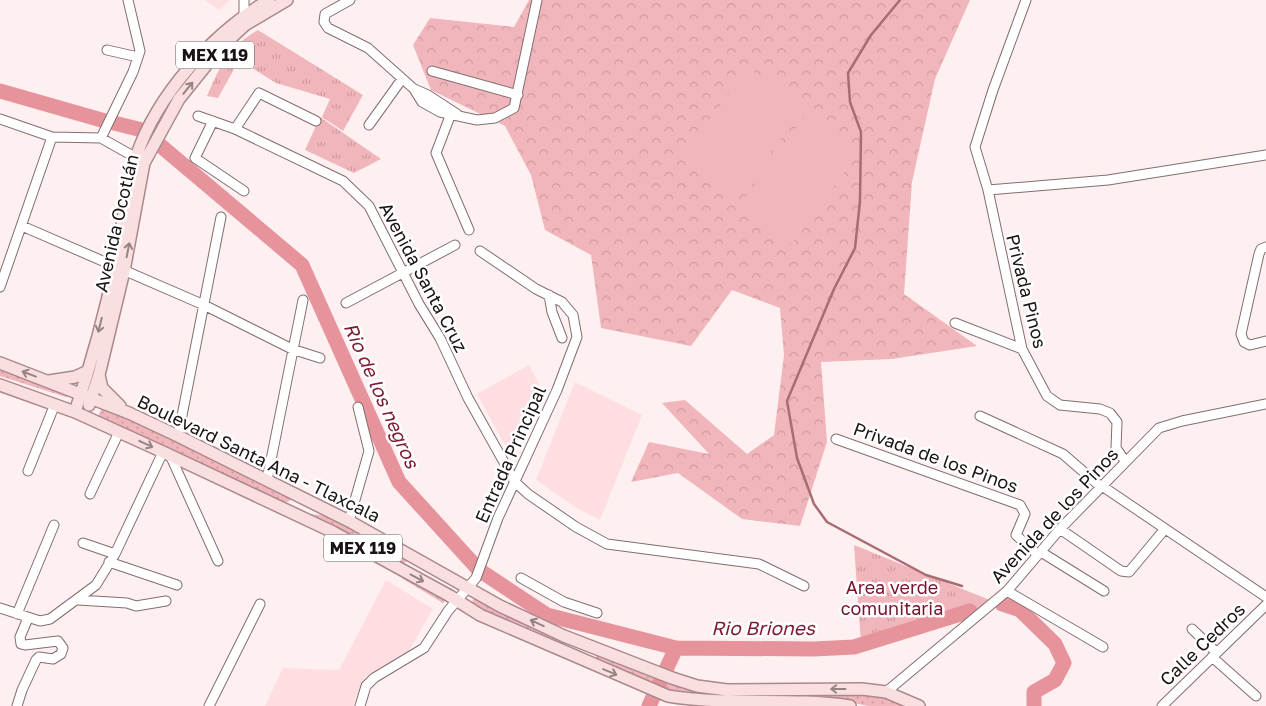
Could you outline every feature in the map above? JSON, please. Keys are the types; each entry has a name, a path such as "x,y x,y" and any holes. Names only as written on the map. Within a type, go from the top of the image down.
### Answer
{"main road":[{"name":"Avenida Ocotlán","path":"80,414 94,373 119,268 140,160 147,144 151,123 165,96 209,46 244,14 269,0"},
{"name":"Avenida Ocotlán","path":"147,144 162,130 179,99 220,48 245,26 287,0"},
{"name":"Boulevard Santa Ana - Tlaxcala","path":"0,363 129,413 178,436 472,583 500,606 564,636 687,683 727,690 854,689 886,692"},
{"path":"48,381 94,373 107,395 129,413"},
{"name":"Boulevard Santa Ana - Tlaxcala","path":"0,385 80,414 334,532 458,600 480,615 638,684 681,700 698,704 797,705"},
{"path":"296,516 295,509 301,505 332,513"},
{"path":"558,650 564,636"},
{"path":"593,665 598,649"},
{"name":"MEX 119","path":"886,692 919,706"},
{"name":"MEX 119","path":"797,705 850,706"}],"street":[{"path":"101,138 133,72 140,51 128,0"},
{"path":"244,0 244,14"},
{"path":"350,0 325,14 324,22 328,28 368,48 430,101 454,114 477,120 495,118 514,108 537,0"},
{"name":"Privada Pinos","path":"1026,0 993,90 975,148 988,190 1022,350 1047,396 1060,405 1100,408 1110,413 1116,422 1116,448 1125,461"},
{"path":"107,50 138,57"},
{"path":"432,71 518,96"},
{"path":"369,125 402,79"},
{"path":"235,129 259,93 316,120"},
{"path":"454,114 436,153 469,230"},
{"name":"Avenida Santa Cruz","path":"198,116 235,129 343,181 369,206 515,482"},
{"path":"0,119 52,137 101,138 140,160"},
{"path":"213,121 195,158 244,191"},
{"path":"0,288 52,137"},
{"path":"988,190 1108,180 1266,155"},
{"path":"178,436 221,217"},
{"path":"22,226 204,305 292,349 320,358"},
{"path":"346,303 455,245"},
{"path":"1266,247 1261,249 1259,254 1241,334 1244,342 1250,345 1266,341"},
{"path":"480,252 504,269 549,295 552,312 562,338"},
{"name":"Entrada Principal","path":"360,706 366,686 374,678 424,648 448,611 472,583 571,357 577,337 573,315 562,302 549,295"},
{"path":"267,480 303,300"},
{"path":"955,323 1022,350"},
{"path":"28,471 55,404"},
{"name":"Avenida de los Pinos","path":"886,692 1007,591 1060,528 1159,428 1182,421 1266,404"},
{"path":"349,521 369,451 358,407"},
{"path":"980,416 1063,454 1101,486 1266,597"},
{"path":"90,494 120,432"},
{"name":"Privada de los Pinos","path":"836,439 1020,505 1024,509 1025,514 1016,535 1039,553"},
{"path":"0,608 40,622 50,619 96,585 115,554 167,454"},
{"path":"167,454 218,561"},
{"path":"515,482 528,494 600,542 759,564 804,586"},
{"path":"17,614 54,525"},
{"path":"1060,528 1121,571 1129,572 1164,530"},
{"path":"83,543 115,554"},
{"path":"1039,553 1104,591"},
{"path":"109,562 176,585"},
{"path":"521,578 564,602 597,613"},
{"path":"1007,591 1103,647"},
{"path":"78,600 127,603 136,606 166,600"},
{"path":"210,704 260,604"},
{"name":"Calle Cedros","path":"1164,705 1266,605"},
{"path":"18,706 22,690 36,660 39,657 53,659 61,654 63,648 58,641 21,644 20,637 28,618"},
{"path":"1192,629 1256,696"}],"shaded area":[{"path":"205,0 230,0 219,10"},
{"path":"529,365 542,390 515,449 509,452 477,394"},
{"path":"575,382 642,415 600,520 578,509 536,480"},
{"path":"386,580 433,609 409,651 365,677 353,706 265,706 283,668 339,670"}],"green space":[{"path":"529,0 970,0 935,79 912,182 904,294 977,346 892,359 821,362 827,442 800,526 742,519 678,473 631,482 649,442 709,454 662,403 685,400 747,454 774,435 784,355 780,308 732,290 691,346 601,328 591,255 545,230 531,175 505,126 431,90 413,45 430,18 514,27"},
{"path":"258,30 363,95 343,131 322,117 330,99 276,83 239,60 218,98 207,96 226,58 248,36"},
{"path":"749,68 808,105 736,195 680,158"},
{"path":"811,107 854,159 792,244 738,207"},
{"path":"320,117 381,159 354,173 305,150"},
{"path":"0,368 72,396 66,397 0,376"},
{"path":"102,408 295,498 283,504 174,450 97,418"},
{"path":"310,514 329,516 411,559 404,563"},
{"name":"Area verde comunitaria","path":"854,545 992,601 987,606 861,643"},
{"path":"396,569 447,597 443,603 403,579"},
{"path":"474,597 500,613 558,640 557,644 499,619 472,603"},
{"path":"599,650 686,684 831,691 886,698 905,706 868,706 854,703 699,703 593,664"}],"waterway":[{"path":"900,0 871,35 848,73 850,102 861,132 860,201 855,248 834,289 787,401 797,458 814,504 827,522 926,575 962,586"},
{"name":"Rio de los negros","path":"0,91 105,121"},
{"name":"Rio de los negros","path":"114,123 142,130 302,265 399,482 479,570 547,615 676,648"},
{"name":"Rio Briones","path":"1002,604 1020,610 1055,644 1064,663 1055,680 1034,692 1034,706"},
{"name":"Rio Briones","path":"649,706 676,648 814,649 854,647 970,611"}]}
